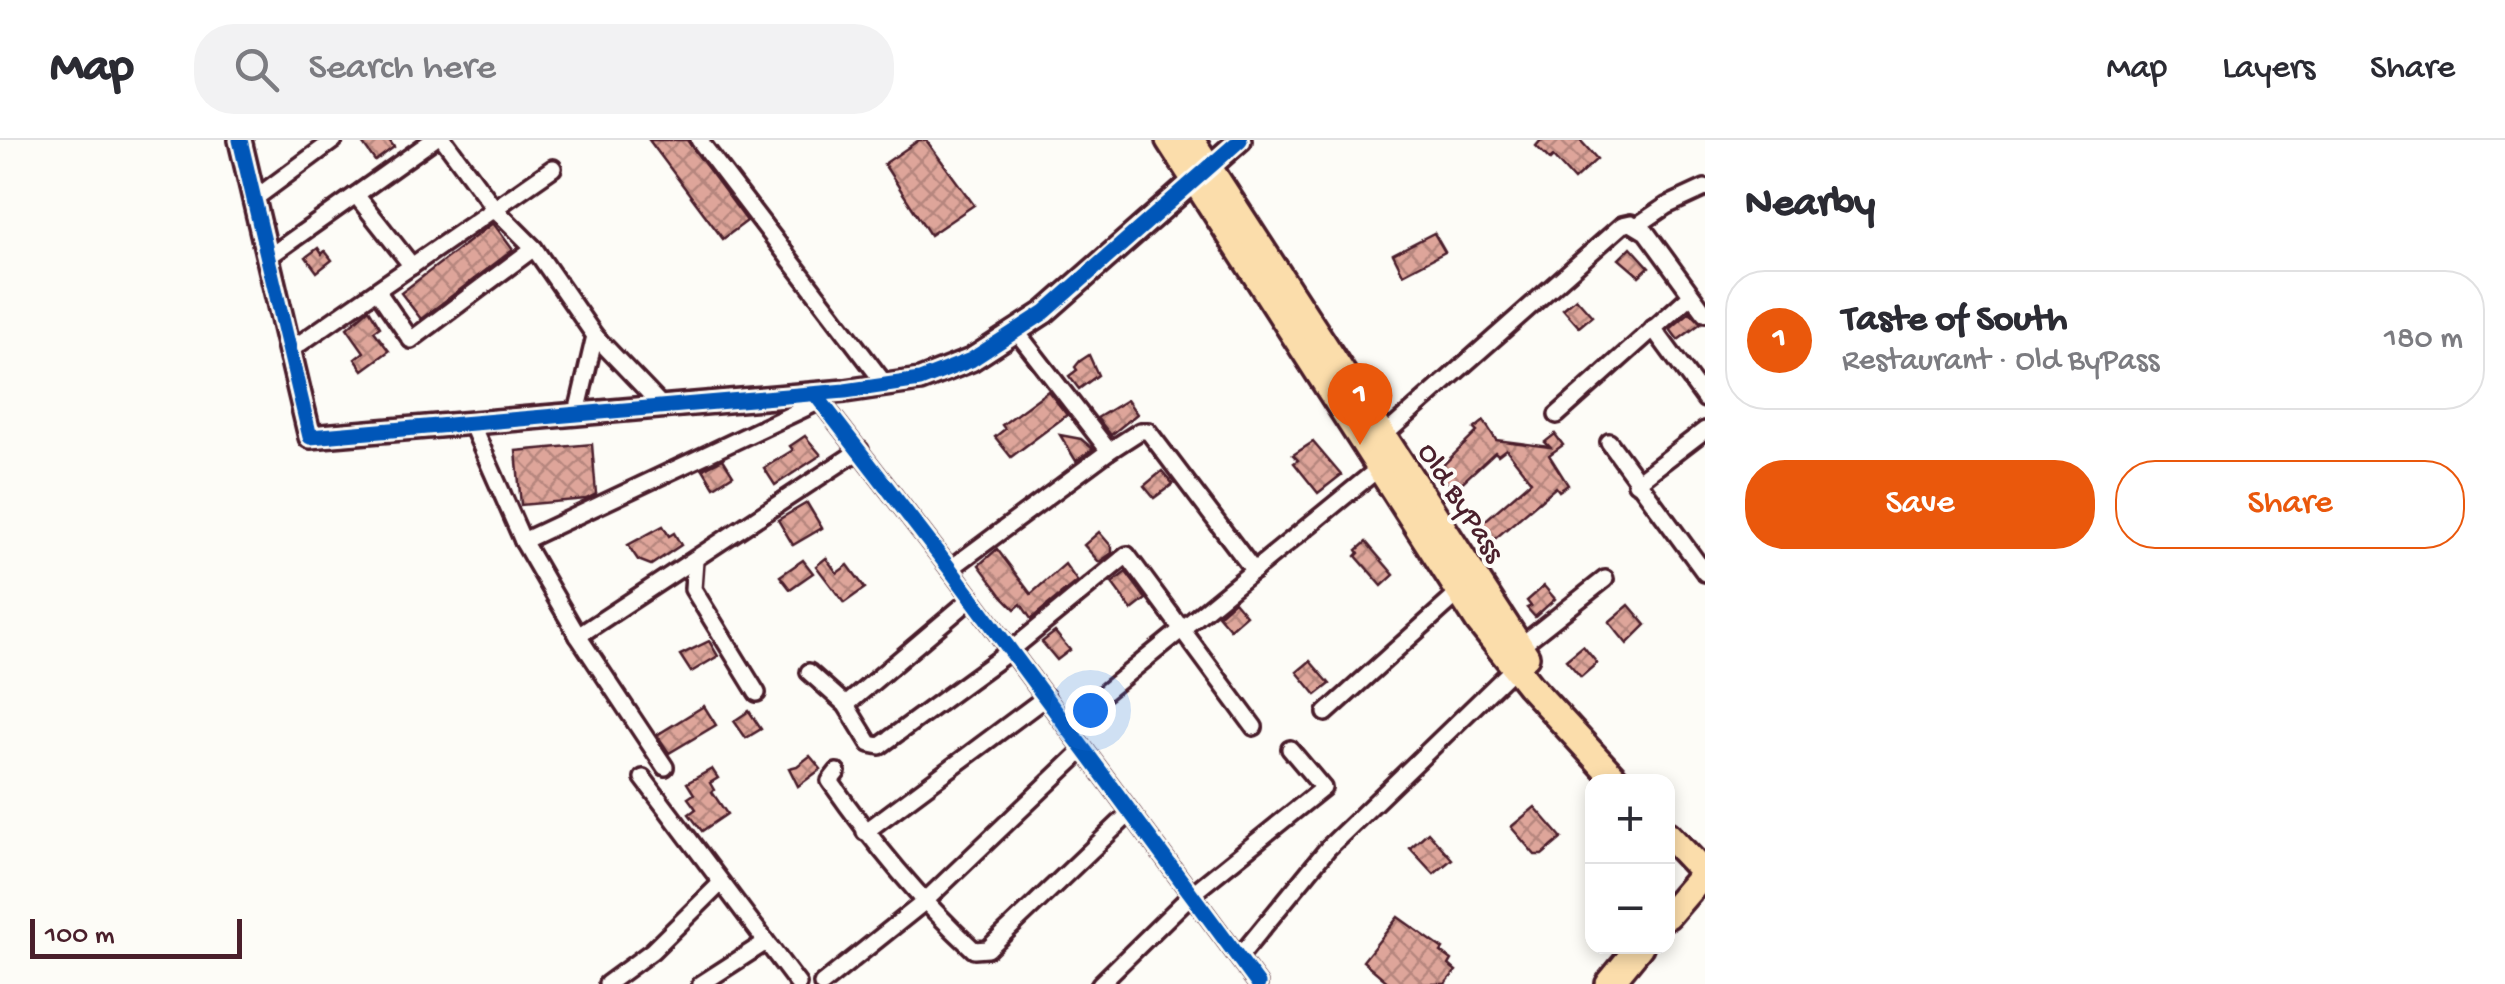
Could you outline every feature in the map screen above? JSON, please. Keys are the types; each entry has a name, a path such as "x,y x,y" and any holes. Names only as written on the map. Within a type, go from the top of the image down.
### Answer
{"main road":[{"path":"1170,140 1202,176"},
{"name":"Old ByPass","path":"1190,140 1202,176 1517,657 1628,774"},
{"path":"1381,452 1460,592 1612,774"},
{"path":"1675,824 1703,864"},
{"path":"1675,840 1703,864"},
{"path":"1675,887 1703,864"},
{"path":"1675,905 1703,864"},
{"path":"1590,984 1614,954"},
{"path":"1610,984 1634,954"}],"street":[{"path":"240,140 310,437 662,406 818,398 920,380 971,360 1044,312 1240,140"},
{"path":"253,200 334,140"},
{"path":"267,258 433,140"},
{"path":"444,140 494,209 534,248 595,336 662,406"},
{"path":"699,140 885,384"},
{"path":"289,351 554,168"},
{"path":"1066,724 1254,571 1622,225 1638,225 1666,206 1705,188"},
{"path":"356,195 412,266"},
{"path":"1638,225 1705,313"},
{"path":"378,292 411,340 534,248"},
{"path":"1557,414 1691,295"},
{"path":"1653,328 1705,399"},
{"path":"1016,331 1109,451"},
{"path":"577,413 595,336"},
{"path":"818,398 1046,697 1239,957 1254,983"},
{"path":"523,541 818,398"},
{"path":"471,423 523,541 578,636 665,766"},
{"path":"1636,483 1705,430"},
{"path":"950,569 1109,451 1140,431 1148,431 1254,571"},
{"path":"1609,442 1705,573"},
{"path":"578,636 860,450"},
{"path":"809,672 846,705 870,744 880,746 1010,650 1127,555 1254,728"},
{"path":"695,562 694,589 757,693"},
{"path":"1239,957 1328,848 1517,657 1605,579"},
{"path":"1326,713 1460,592"},
{"path":"846,705 972,598"},
{"path":"865,832 1046,697"},
{"path":"1100,984 1192,893 1323,788 1290,749"},
{"path":"822,984 924,903 1083,750"},
{"path":"837,772 830,782 865,832 924,903 974,950 988,949 1130,814"},
{"path":"643,778 798,984"},
{"path":"606,984 652,951 721,883"},
{"path":"701,984 766,942"}],"building":[{"path":"360,140 389,140 394,147 375,161"},
{"path":"649,140 687,140 747,221 723,239"},
{"path":"919,140 926,140 974,205 930,235 884,164"},
{"path":"1541,140 1580,140 1597,159 1574,180 1553,157 1550,160 1536,146"},
{"path":"493,223 513,250 421,319 401,293"},
{"path":"1434,233 1445,252 1403,274 1393,254"},
{"path":"1631,247 1649,267 1639,276 1619,259"},
{"path":"318,248 332,260 317,272 306,257"},
{"path":"1576,298 1592,316 1579,327 1563,309"},
{"path":"369,309 380,327 374,331 389,351 363,370 355,359 364,352 347,328"},
{"path":"1690,312 1701,323 1678,340 1670,329"},
{"path":"1089,355 1098,375 1079,389 1069,376"},
{"path":"1048,391 1067,415 1011,457 995,437 1005,429 1002,425"},
{"path":"1127,400 1137,414 1111,435 1097,418"},
{"path":"1484,421 1496,440 1550,447 1545,442 1555,434 1563,445 1549,455 1568,485 1559,491 1556,487 1490,543 1481,541 1473,531 1531,481 1506,449 1498,455 1495,452 1454,490 1437,471"},
{"path":"1060,435 1081,439 1093,449 1076,461"},
{"path":"805,436 821,455 775,485 764,468 793,450 790,446"},
{"path":"1313,442 1341,475 1318,493 1294,463 1298,460 1293,455"},
{"path":"592,444 596,494 586,499 521,505 516,451"},
{"path":"723,459 733,475 714,487 703,469"},
{"path":"1162,471 1173,484 1154,498 1144,486"},
{"path":"807,503 822,528 793,545 778,520"},
{"path":"663,526 669,536 674,533 681,545 651,565 638,560 628,545"},
{"path":"1099,532 1112,547 1112,553 1099,562 1084,545"},
{"path":"1366,542 1394,575 1382,586 1356,556"},
{"path":"997,549 1031,594 1065,564 1077,581 1031,619 1021,604 1015,609 1002,596 979,565"},
{"path":"826,558 837,573 848,565 865,588 844,603 816,566"},
{"path":"803,560 813,573 790,589 780,576"},
{"path":"1126,572 1146,599 1132,610 1112,583"},
{"path":"1544,586 1555,599 1535,617 1527,608 1531,606 1527,601"},
{"path":"1234,601 1246,615 1230,629 1218,615"},
{"path":"1629,605 1646,625 1627,644 1609,622"},
{"path":"1055,632 1070,650 1057,660 1042,642"},
{"path":"709,641 718,656 691,672 680,655"},
{"path":"1583,646 1597,663 1581,677 1566,660"},
{"path":"1310,661 1330,684 1316,695 1297,672"},
{"path":"704,706 716,725 669,753 657,735"},
{"path":"749,711 761,729 746,738 734,721"},
{"path":"810,756 821,769 798,786 789,768"},
{"path":"712,769 718,778 710,783 712,792 727,814 702,831 689,814 696,809 688,798 694,794 687,783"},
{"path":"1535,807 1562,838 1542,855 1535,855 1511,827"},
{"path":"1428,832 1452,859 1434,874 1410,848"},
{"path":"1398,917 1452,960 1449,965 1456,971 1445,984 1390,984 1363,961"}],"cycle path":[{"path":"240,140 310,437 845,391 920,380 971,360 1045,312 1240,140"},
{"path":"815,394 1258,984"}],"place":[{"name":"Taste of South","path":"1360,445"}]}
